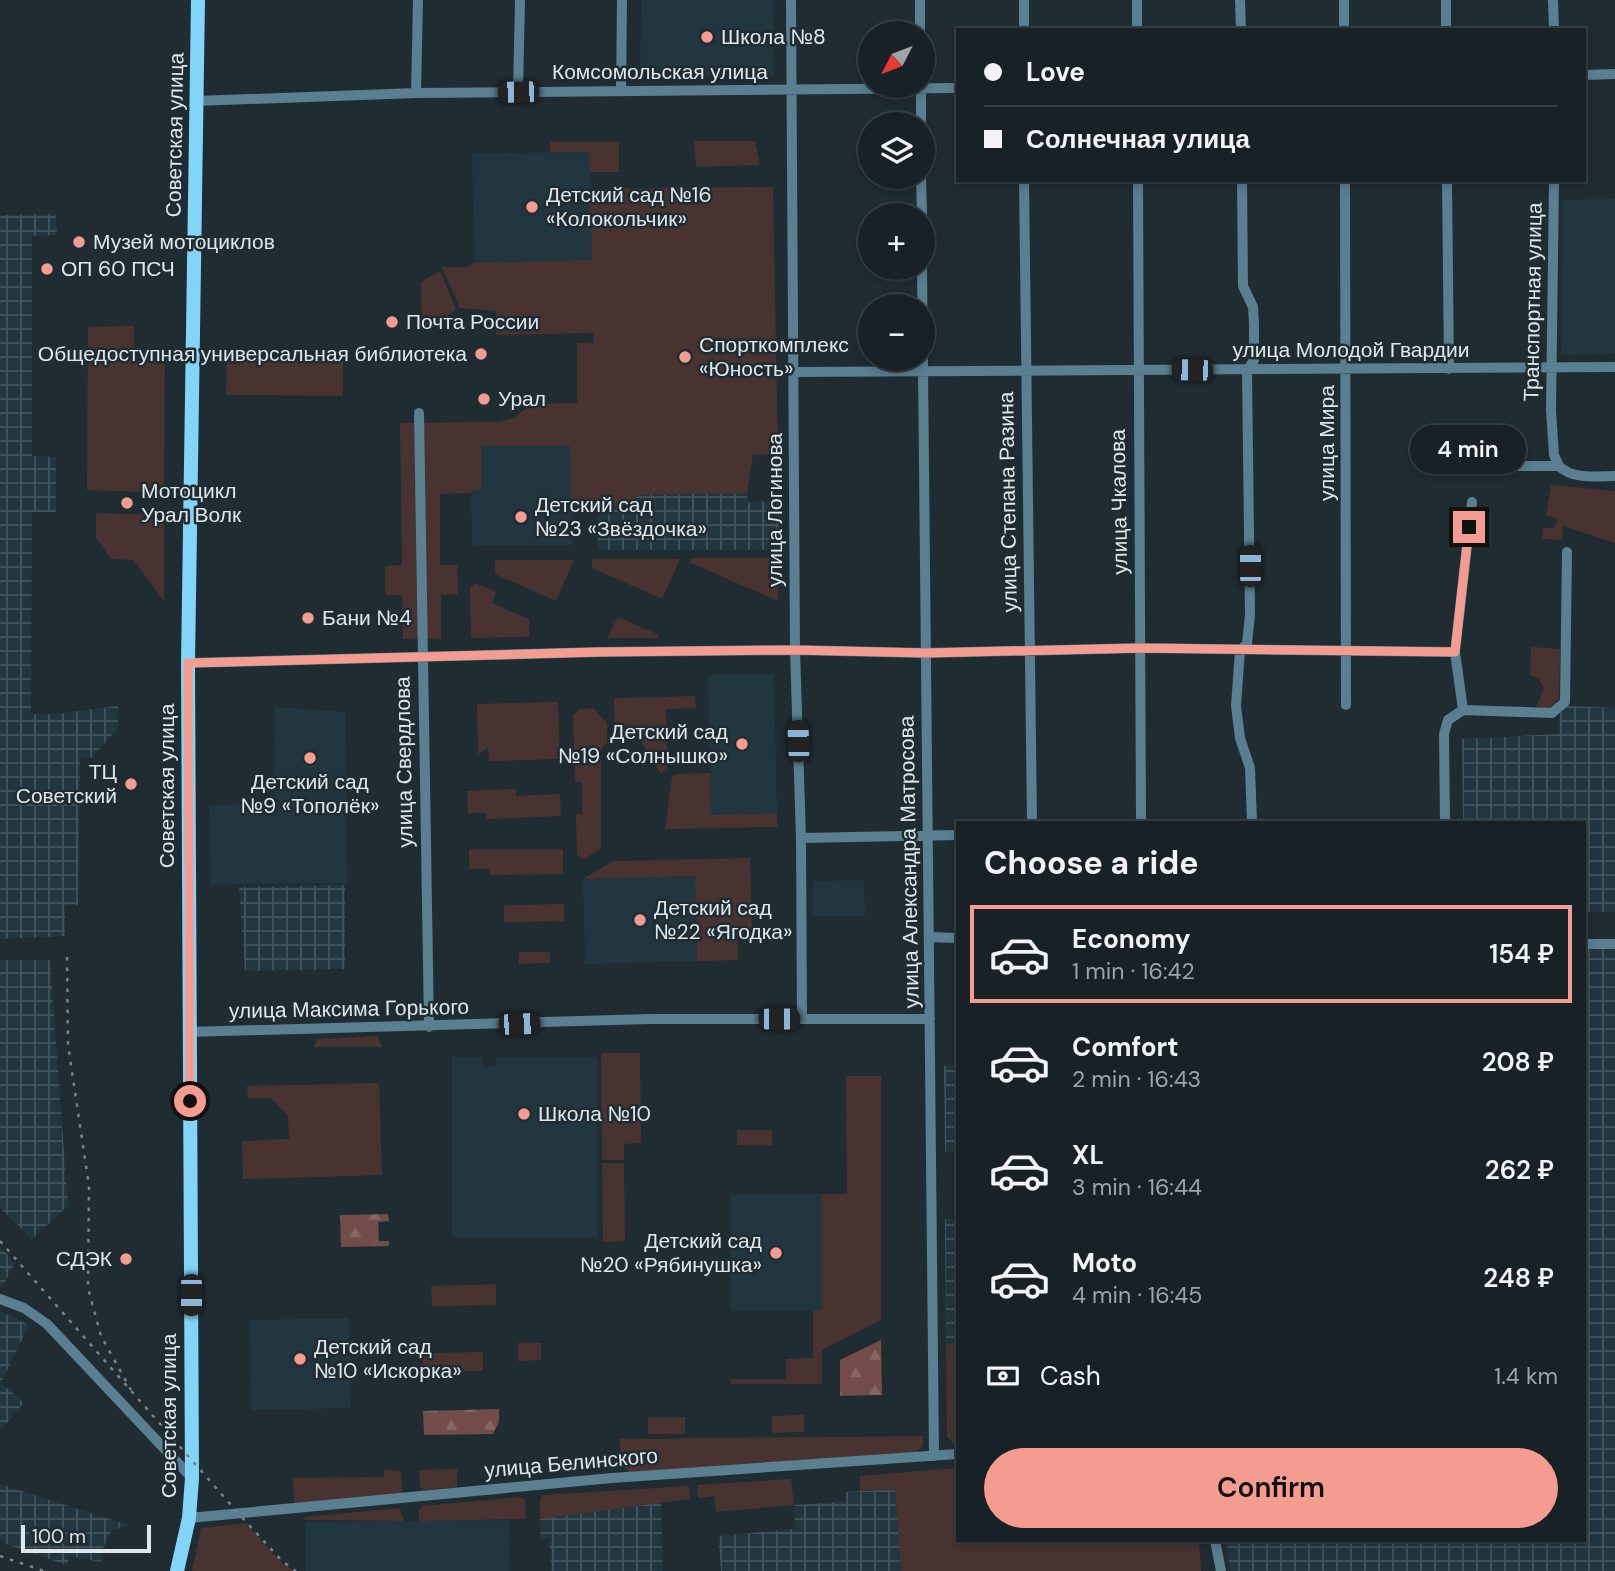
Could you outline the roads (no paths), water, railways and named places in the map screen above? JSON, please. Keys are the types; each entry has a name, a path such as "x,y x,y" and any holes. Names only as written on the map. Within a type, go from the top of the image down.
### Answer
{"main road":[{"name":"Советская улица","path":"177,1571 188,1518 192,1478 188,663 198,0"}],"street":[{"path":"416,93 418,0"},
{"path":"518,92 520,0"},
{"path":"621,91 622,0"},
{"name":"улица Логинова","path":"791,0 795,650 801,838 802,1019"},
{"path":"920,0 920,21"},
{"path":"1024,0 1024,28"},
{"path":"1137,0 1137,28"},
{"path":"1240,0 1241,28"},
{"path":"1344,0 1344,28"},
{"path":"1446,0 1446,28"},
{"path":"1553,0 1554,28"},
{"path":"1586,75 1615,75"},
{"name":"Комсомольская улица","path":"935,87 956,88"},
{"name":"Комсомольская улица","path":"196,101 416,93 858,88"},
{"name":"улица Степана Разина","path":"1024,182 1032,821"},
{"name":"улица Чкалова","path":"1138,182 1136,369 1141,821"},
{"path":"1242,182 1243,286 1253,307 1254,360 1247,371 1250,615 1247,644 1240,650 1236,706 1240,738 1250,768 1252,821"},
{"name":"улица Мира","path":"1345,182 1346,705"},
{"path":"1447,182 1450,369"},
{"name":"Транспортная улица","path":"1554,182 1553,442 1559,466"},
{"name":"улица Александра Матросова","path":"922,280 934,1456"},
{"name":"улица Молодой Гвардии","path":"793,372 1615,367"},
{"name":"улица Свердлова","path":"419,412 429,1027"},
{"path":"1479,466 1559,466 1566,473 1575,475 1615,476"},
{"path":"1463,710 1455,652 1472,502"},
{"path":"1445,821 1444,734 1448,720 1463,710 1552,713 1564,702 1567,552"},
{"path":"188,663 795,650 926,653 1141,648 1347,653 1455,652"},
{"path":"801,838 956,835"},
{"path":"929,937 956,938"},
{"path":"1586,944 1615,944"},
{"name":"улица Максима Горького","path":"190,1032 650,1019 930,1019"},
{"path":"0,1299 24,1308 47,1324 192,1478"},
{"name":"улица Белинского","path":"188,1518 612,1478 956,1454"},
{"path":"1215,1542 1221,1571"}],"railway":[{"path":"67,957 68,1045 89,1186 88,1288 101,1336 131,1390"},
{"path":"0,1241 238,1513 282,1561 296,1571"},
{"path":"0,1556 44,1571"}],"place":[{"name":"Школа №8","path":"707,37"},
{"name":"Детский сад №16 «Колокольчик»","path":"532,207"},
{"name":"Музей мотоциклов","path":"79,242"},
{"name":"ОП 60 ПСЧ","path":"47,269"},
{"name":"Почта России","path":"392,322"},
{"name":"Общедоступная универсальная библиотека","path":"481,354"},
{"name":"Спорткомплекс «Юность»","path":"685,357"},
{"name":"Урал","path":"484,399"},
{"name":"Мотоцикл Урал Волк","path":"127,503"},
{"name":"Детский сад №23 «Звёздочка»","path":"521,517"},
{"name":"Бани №4","path":"308,618"},
{"name":"Детский сад №19 «Солнышко»","path":"742,744"},
{"name":"Детский сад №9 «Тополёк»","path":"310,758"},
{"name":"ТЦ Советский","path":"131,784"},
{"name":"Детский сад №22 «Ягодка»","path":"640,920"},
{"name":"Школа №10","path":"524,1114"},
{"name":"Детский сад №20 «Рябинушка»","path":"776,1253"},
{"name":"СДЭК","path":"126,1259"},
{"name":"Детский сад №10 «Искорка»","path":"300,1359"}]}
